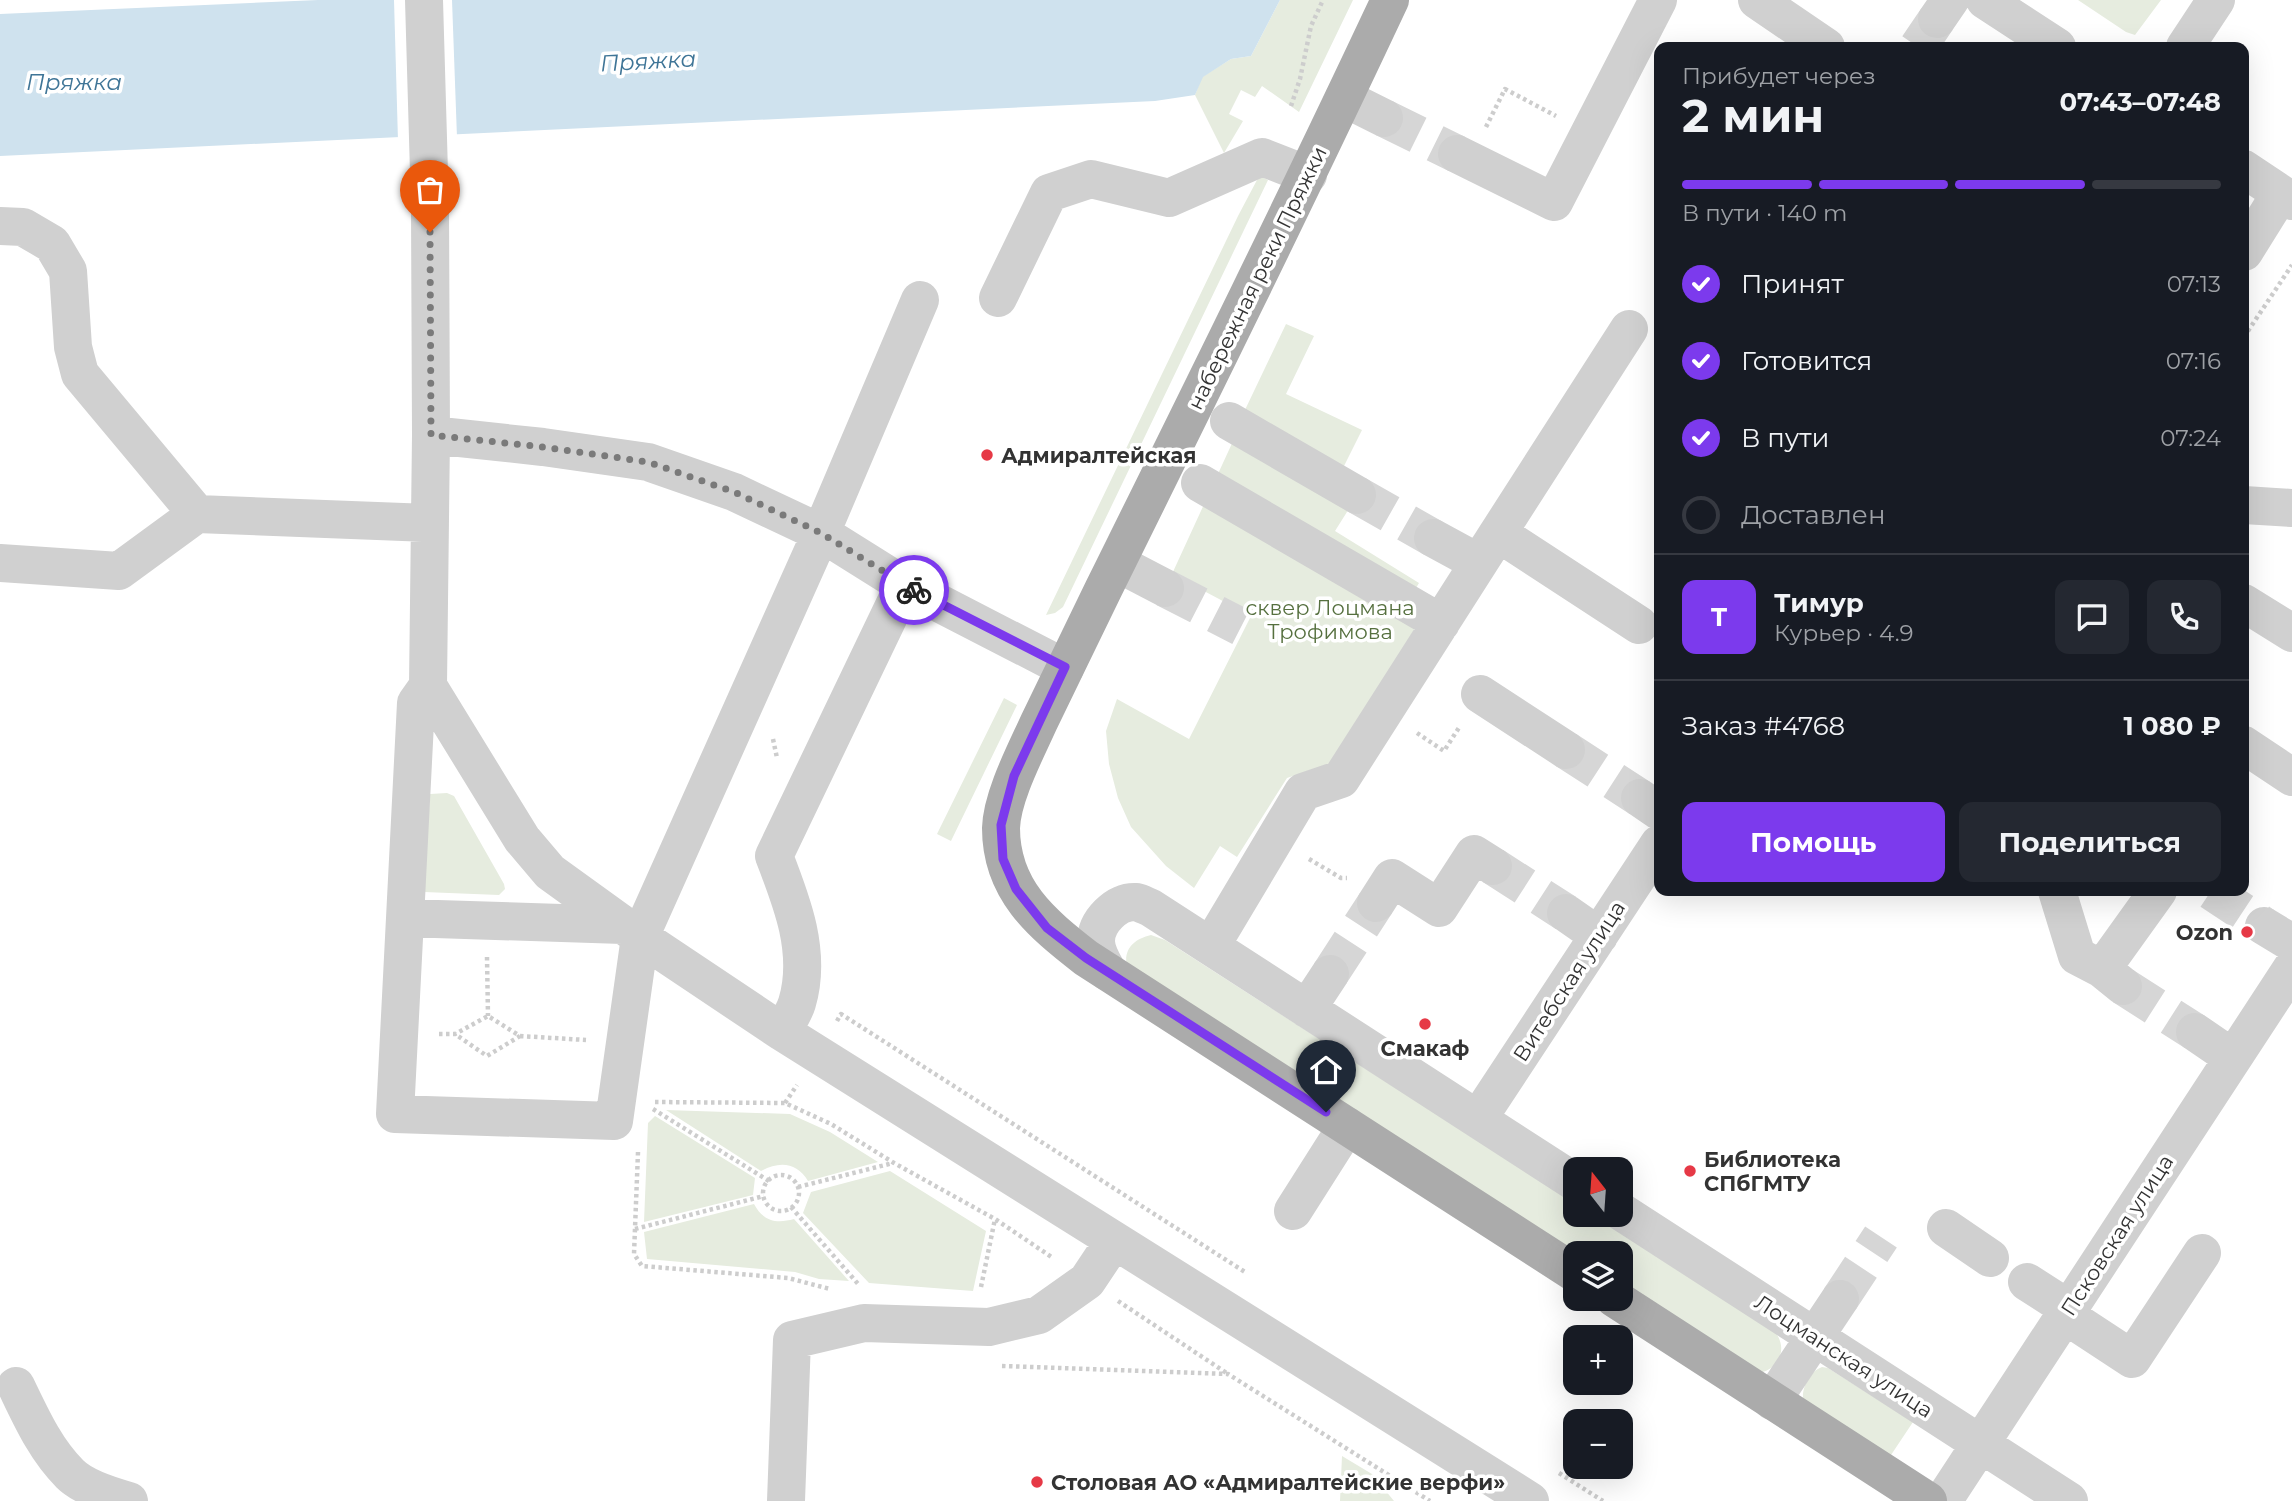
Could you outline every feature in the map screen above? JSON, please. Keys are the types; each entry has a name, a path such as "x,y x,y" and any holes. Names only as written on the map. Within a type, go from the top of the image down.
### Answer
{"main road":[{"name":"набережная реки Пряжки","path":"1065,667 1308,175 1391,0"},
{"path":"1065,667 1014,776 1001,825 1003,859 1016,889 1047,928 1086,958 1563,1265"},
{"path":"1633,1310 1928,1501"}],"street":[{"path":"424,0 430,207 428,686 522,839 550,872 631,931 782,1032 1527,1500"},
{"path":"1463,156 1554,202 1658,0"},
{"path":"1757,0 1819,42"},
{"path":"1985,0 2049,42"},
{"path":"2188,42 2216,0"},
{"path":"1344,98 1384,118"},
{"path":"998,298 1049,193 1091,179 1169,198 1262,157 1308,175"},
{"path":"2249,172 2286,197 2249,245"},
{"path":"0,226 23,227 52,244 68,271 73,347 80,374 197,514"},
{"path":"428,686 416,704 395,1114 614,1121 625,1042 631,931 821,533 920,300"},
{"path":"1210,947 1303,792 1341,779 1629,329"},
{"path":"1229,421 1357,495"},
{"path":"431,435 648,462 734,492 821,533 904,585 1065,667"},
{"path":"1200,483 1441,623"},
{"path":"2249,505 2292,508"},
{"path":"0,563 119,570 197,514 429,523"},
{"path":"1433,538 1488,548 1639,625"},
{"path":"1116,563 1165,588"},
{"path":"782,1032 797,1004 803,968 800,937 790,898 774,856 904,585"},
{"path":"2249,606 2292,633"},
{"path":"1480,694 1566,750"},
{"path":"2249,748 2292,777"},
{"name":"Витебская улица","path":"1478,1119 1654,852"},
{"path":"1379,898 1392,877 1439,908 1474,854 1493,866"},
{"path":"2059,896 2077,956 2113,977 2155,896"},
{"path":"1108,972 1100,958 1096,942 1099,928 1117,907 1127,902 1139,902 1563,1174"},
{"path":"1566,914 1599,936"},
{"path":"405,918 487,920 631,931"},
{"name":"Псковская улица","path":"1943,1501 2292,968"},
{"path":"1307,1009 1330,974"},
{"path":"2195,1032 2233,1058"},
{"path":"1293,1211 1347,1126"},
{"name":"Лоцманская улица","path":"1633,1219 2068,1501"},
{"path":"1946,1228 1990,1258"},
{"path":"786,1501 792,1340 864,1323 989,1327 1039,1315 1087,1281 1113,1242"},
{"path":"2027,1282 2132,1359 2202,1253"},
{"path":"1772,1401 1840,1299"},
{"path":"16,1386 37,1432 71,1475 107,1495 129,1501"}],"path":[{"path":"1291,106 1300,79 1311,26 1323,0"},
{"path":"1463,156 1505,89 1588,133"},
{"path":"2249,330 2292,265"},
{"path":"1384,712 1444,751 1480,694"},
{"path":"772,734 777,760"},
{"path":"1277,839 1341,878 1354,877 1379,898"},
{"path":"487,920 488,1016"},
{"path":"841,1014 1253,1277"},
{"path":"399,1033 455,1034 488,1016"},
{"path":"488,1016 520,1036 625,1042"},
{"path":"455,1034 487,1056 520,1036"},
{"path":"769,1181 650,1107 654,1102 785,1104 831,1124 894,1163 995,1219 978,1298"},
{"path":"638,1140 634,1254 642,1266 788,1278 820,1288 842,1290"},
{"path":"798,1187 894,1163"},
{"path":"775,1176 792,1179 798,1187 797,1202 788,1210 777,1210 768,1205 764,1188 769,1181 775,1176"},
{"path":"635,1229 764,1196"},
{"path":"791,1208 864,1292 853,1291"},
{"path":"1001,1366 1228,1374 1430,1501"},
{"path":"1556,1471 1603,1501"}],"green space":[{"path":"1280,0 1353,0 1299,112 1262,86 1255,97 1241,90 1229,114 1243,121 1224,153 1195,95 1202,77 1231,59 1251,56"},
{"path":"2078,0 2161,0 2135,35 2126,32"},
{"path":"1262,177 1268,180 1063,607 1046,615 1238,216 1257,180"},
{"path":"1286,324 1314,336 1286,394 1362,430 1344,466 1244,412"},
{"name":"сквер Лоцмана Трофимова","path":"1234,439 1352,504 1335,531 1419,583 1413,593 1417,625 1334,762 1287,778 1237,857 1220,846 1194,888 1166,866 1131,827 1118,798 1109,764 1106,731 1117,699 1189,739 1251,616 1172,574"},
{"path":"1004,698 1017,705 951,841 937,834"},
{"path":"447,793 454,796 504,884 505,889 499,895 424,892 430,794"},
{"path":"1151,935 1165,940 1563,1195 1563,1227 1611,1227 1633,1241 1563,1241 1563,1245 1127,967 1128,950 1140,939"},
{"path":"666,1110 790,1114 830,1132 878,1162 808,1181 799,1170 787,1165 761,1171"},
{"path":"655,1116 755,1178 753,1195 644,1222 648,1123"},
{"path":"890,1171 986,1231 973,1291 869,1283 803,1213 811,1192"},
{"path":"754,1204 771,1220 794,1219 849,1281 819,1279 795,1272 647,1259 644,1232"},
{"path":"1633,1241 1774,1331 1781,1344 1780,1357 1772,1367 1759,1373 1633,1295"},
{"path":"1822,1367 1828,1368 1913,1422 1889,1458 1804,1404 1806,1382"},
{"path":"1342,1456 1372,1474 1394,1501 1340,1501"}],"water":[{"name":"Пряжка","path":"318,0 1280,0 1251,56 1231,59 1203,77 1195,95 1155,101 0,156 0,14"}],"pier":[{"path":"394,0 452,0 457,138 398,141"}],"tunnel":[{"path":"1921,42 1937,19"},
{"path":"1384,118 1457,154"},
{"path":"1357,495 1433,538"},
{"path":"1165,588 1241,627"},
{"path":"1566,750 1640,798"},
{"path":"1493,866 1566,913"},
{"path":"2219,896 2264,926"},
{"path":"1330,974 1376,903"},
{"path":"2123,986 2195,1032"},
{"path":"1840,1299 1881,1237"}],"way so far":[{"path":"430,232 431,435 648,462 734,492 821,533 914,590"}],"place":[{"name":"Адмиралтейская","path":"987,455"},
{"name":"Ozon","path":"2247,932"},
{"name":"Смакаф","path":"1425,1024"},
{"name":"Библиотека СПбГМТУ","path":"1690,1171"},
{"name":"Столовая АО «Адмиралтейские верфи»","path":"1037,1482"}],"route":[{"path":"914,590 1065,667 1014,776 1001,825 1003,859 1016,889 1047,928 1086,958 1326,1112"}]}
